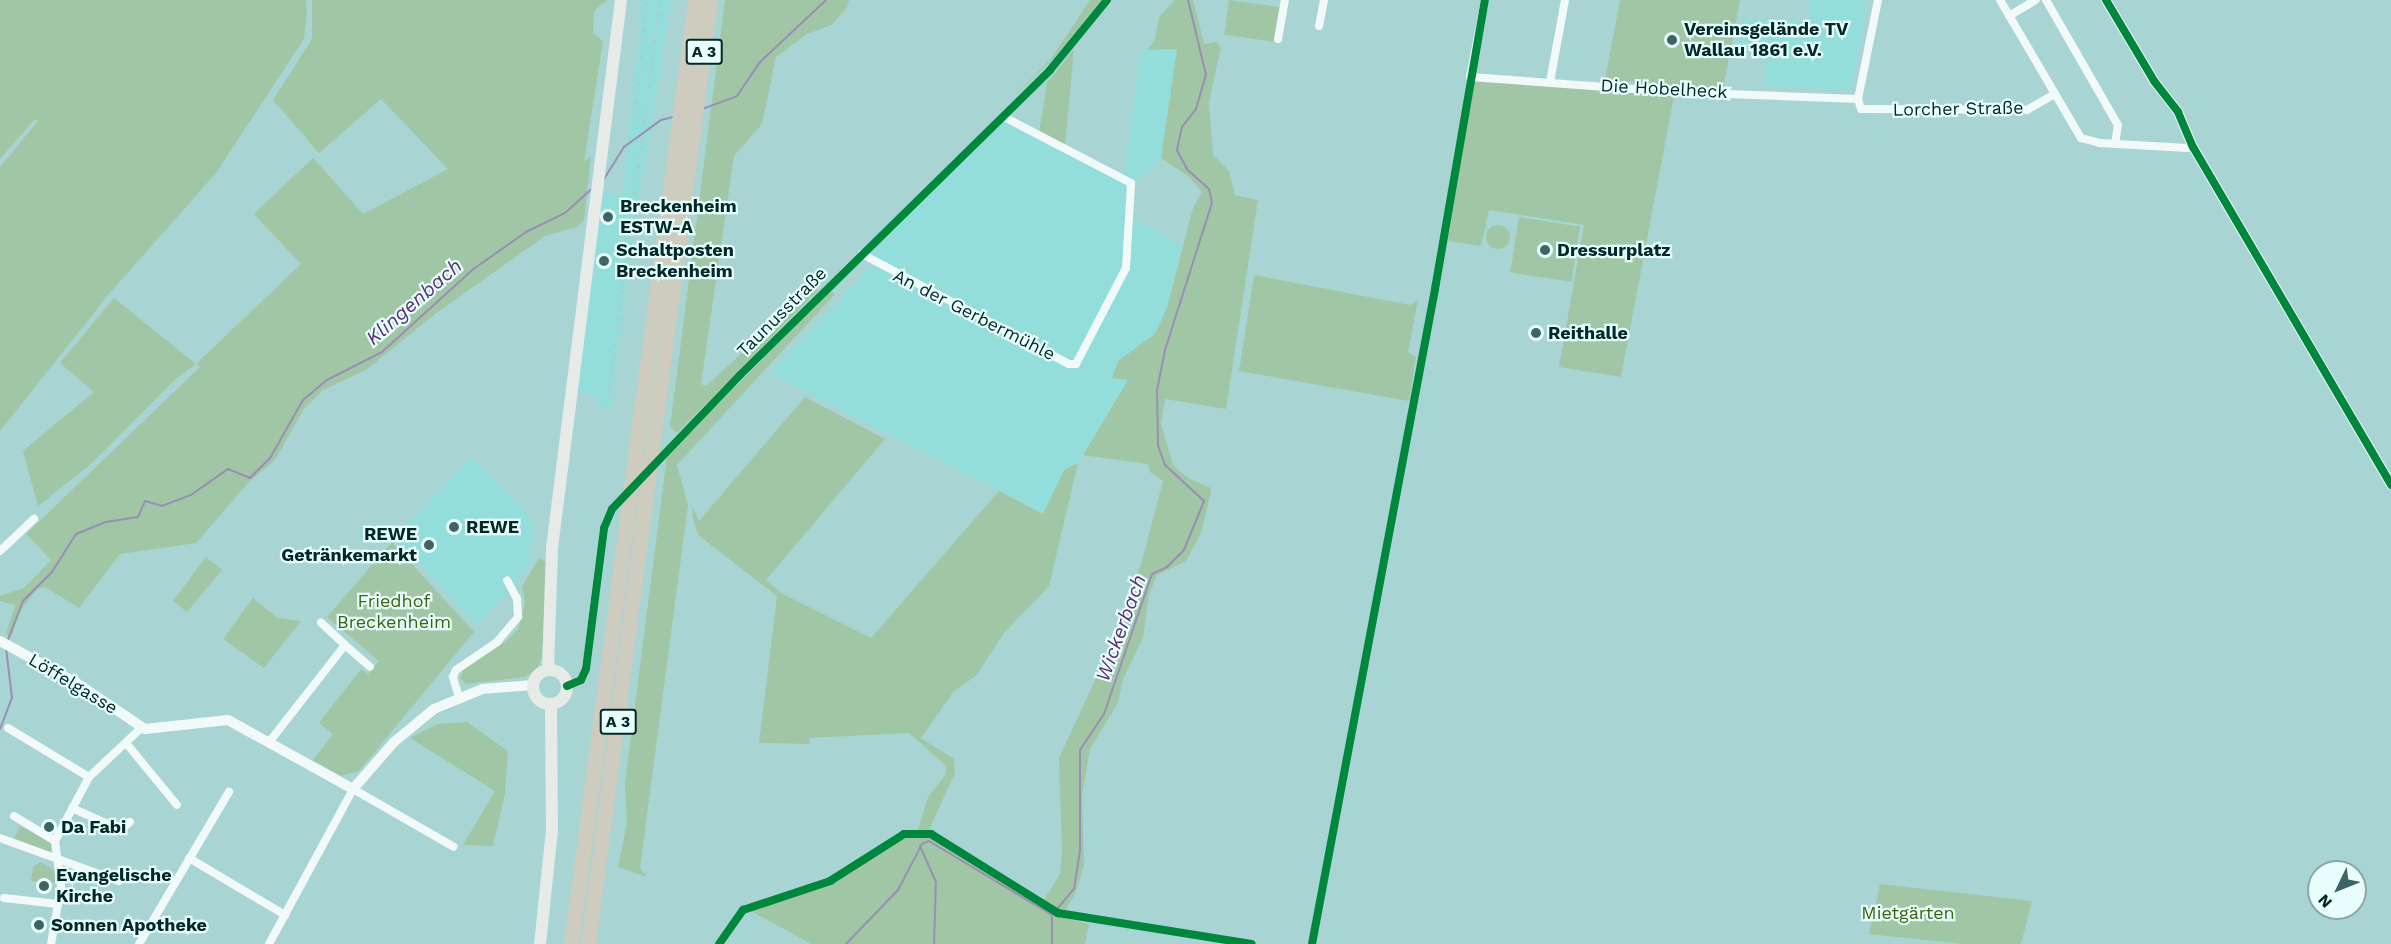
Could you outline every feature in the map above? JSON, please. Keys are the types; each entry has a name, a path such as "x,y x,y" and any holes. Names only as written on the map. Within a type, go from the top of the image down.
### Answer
{"highway":[{"name":"A 3","path":"588,944 656,432 690,101 695,0"},
{"name":"A 3","path":"690,101 710,0"},
{"name":"A 3","path":"571,944 634,460 687,126"}],"main road":[{"path":"548,670 553,537 621,0"},
{"path":"548,670 564,676 567,686 563,698 551,704 536,696 533,685 538,675 548,670"},
{"path":"540,944 554,801 551,704"}],"street":[{"name":"Taunusstraße","path":"567,686 581,680 586,669 604,528 612,509 862,254 1050,70 1107,0"},
{"path":"1278,39 1285,0"},
{"path":"1319,26 1324,0"},
{"name":"Die Hobelheck","path":"1485,0 1470,77 1858,102"},
{"path":"1550,82 1565,0"},
{"path":"1858,102 1878,0"},
{"path":"2000,0 2081,138 2115,144 2187,148"},
{"path":"2009,16 2036,0"},
{"path":"2046,0 2118,125 2115,144"},
{"path":"2106,0 2154,81 2178,112 2202,162 2391,485"},
{"name":"Lorcher Straße","path":"1858,102 1866,110 2027,110 2055,94"},
{"name":"An der Gerbermühle","path":"862,254 1069,364 1076,364 1125,268 1131,183 1004,117"},
{"path":"0,551 34,519"},
{"path":"459,697 453,677 456,670 497,642 518,617 517,599 507,580"},
{"path":"321,623 370,667"},
{"name":"Löffelgasse","path":"4,644 75,682 141,728"},
{"path":"270,741 345,645"},
{"path":"269,944 353,789 409,728 459,697 495,687 533,685"},
{"path":"51,944 61,886 55,841 89,777 141,728 224,719 270,741 454,847"},
{"path":"8,728 89,777"},
{"path":"126,743 177,805"},
{"path":"139,944 229,792"},
{"path":"72,808 120,830 130,822"},
{"path":"15,816 55,841"},
{"path":"0,838 118,881"},
{"path":"189,858 285,915"},
{"path":"3,898 58,903"}],"shaded area":[{"path":"642,0 650,0 651,13 653,0 671,0 634,228 611,410 597,408 598,396 577,392 602,192 623,194"},
{"path":"1810,0 1867,0 1851,90 1764,85 1768,52 1738,45 1744,18 1808,21"},
{"path":"1177,48 1161,158 1135,183 1124,175 1141,50"},
{"path":"1004,121 1128,186 1133,218 1182,245 1167,308 1155,334 1118,361 1128,380 1078,463 1064,470 1044,514 770,373 877,261 869,252"},
{"path":"472,457 528,515 534,527 528,568 477,625 395,537"}],"green space":[{"path":"0,0 306,0 307,14 304,39 216,173 109,294 0,431 0,167 38,121 35,119 0,159"},
{"path":"312,0 607,0 594,11 593,33 603,41 584,162 591,156 584,220 577,227 545,236 435,314 366,370 323,390 304,409 275,460 249,482 196,543 120,554 79,608 45,587 38,588 21,610 11,638 6,634 15,605 0,601 0,596 24,588 51,560 26,534 200,367 196,364 301,264 254,214 313,158 363,214 448,169 381,99 319,153 273,100 312,39"},
{"path":"725,0 849,0 847,8 831,25 807,34 776,57 762,124 734,156 701,384 706,386 815,287 818,290 677,433 670,427"},
{"path":"1090,0 1102,0 1051,61 1003,107 1051,59"},
{"path":"1175,0 1193,0 1204,44 1216,42 1221,47 1209,102 1213,155 1229,171 1235,195 1258,200 1226,409 1165,399 1161,424 1173,465 1188,478 1211,488 1211,492 1201,533 1186,561 1157,575 1149,594 1143,638 1123,679 1118,703 1090,749 1082,796 1084,865 1076,892 1061,917 1089,924 1085,944 811,944 751,911 829,884 904,837 917,833 928,797 946,774 946,766 909,733 810,738 809,744 759,743 777,596 698,535 692,516 693,508 699,521 805,397 885,439 766,580 781,593 871,638 999,491 1043,514 1064,470 1078,463 1049,586 1004,633 976,676 954,691 921,738 954,759 955,773 928,832 936,841 1043,906 1051,905 1044,900 1060,874 1062,852 1059,758 1110,648 1142,561 1163,481 1150,472 1148,464 1083,455 1128,380 1112,378 1118,361 1155,334 1167,308 1193,208 1202,192 1188,176 1161,158 1177,49 1148,50 1155,39 1159,17"},
{"path":"1229,0 1281,7 1277,42 1224,35"},
{"name":"Vereinsgelände TV Wallau 1861 e.V.","path":"1620,0 1740,0 1723,90 1605,80"},
{"path":"1074,49 1065,145 1039,133 1047,83"},
{"path":"1474,79 1674,96 1621,377 1559,367 1584,225 1489,210 1481,246 1448,241"},
{"name":"Dressurplatz","path":"1519,217 1580,227 1571,282 1510,272"},
{"path":"1498,225 1506,229 1510,237 1506,245 1498,249 1490,245 1486,237 1490,229"},
{"path":"1254,275 1410,305 1418,300 1408,352 1416,357 1409,401 1239,371"},
{"path":"830,291 835,294 677,465 688,505 640,868 647,877 618,867 627,823 625,783 667,456"},
{"path":"114,298 196,364 176,379 92,463 38,506 23,451 94,392 60,363"},
{"name":"Friedhof Breckenheim","path":"392,542 474,632 359,771 341,776 313,760 333,734 319,723 361,669 368,674 379,661 327,617"},
{"path":"206,557 222,570 187,612 173,601"},
{"path":"539,558 547,563 542,656 537,669 525,677 466,684 460,678 464,669 505,642 518,629 525,604 522,587"},
{"path":"253,598 277,618 301,621 264,668 223,639"},
{"path":"467,722 508,751 505,794 493,846 463,845 495,791 410,738 437,724"},
{"path":"20,826 51,843 51,851 46,852 14,838"},
{"path":"40,862 53,869 57,883 31,881 33,867"},
{"name":"Mietgärten","path":"1880,884 2032,901 2021,944 1963,944 1869,934"}],"waterway":[{"name":"Klingenbach","path":"702,109 737,96 759,63 826,0"},
{"name":"Wickerbach","path":"934,944 936,882 920,846 929,841 1052,915 1074,889 1080,850 1080,750 1104,714 1152,574 1167,567 1184,550 1204,501 1165,465 1158,446 1157,390 1165,350 1212,203 1209,189 1187,169 1177,150 1182,127 1196,109 1206,75 1188,0"},
{"name":"Klingenbach","path":"604,179 624,147 661,120 673,117"},
{"name":"Klingenbach","path":"7,642 23,601 52,572 76,534 106,522 138,517 145,501 162,506 191,495 228,469 250,478 270,458 303,400 327,380 382,352 472,270 526,232 565,213 593,188"},
{"name":"Klingenbach","path":"0,729 12,698 6,648"},
{"path":"846,944 898,890 920,848"},
{"path":"1052,917 1052,944"}],"railway":[{"path":"635,122 647,0"},
{"path":"607,409 660,0"}],"cycle path":[{"path":"567,686 581,680 586,669 604,528 612,509 739,376 1050,70 1107,0"},
{"path":"1312,944 1435,289 1485,0"},
{"path":"2106,0 2154,81 2178,112 2193,147 2391,485"},
{"path":"719,944 743,910 830,881 904,834 931,834 1058,913 1252,944"}],"place":[{"name":"Vereinsgelände TV Wallau 1861 e.V.","path":"1672,40"},
{"name":"Breckenheim ESTW-A","path":"608,217"},
{"name":"Dressurplatz","path":"1545,250"},
{"name":"Schaltposten Breckenheim","path":"604,261"},
{"name":"Reithalle","path":"1536,333"},
{"name":"REWE","path":"454,527"},
{"name":"REWE Getränkemarkt","path":"429,545"},
{"name":"Da Fabi","path":"49,827"},
{"name":"Evangelische Kirche","path":"44,886"},
{"name":"Sonnen Apotheke","path":"39,925"}]}
